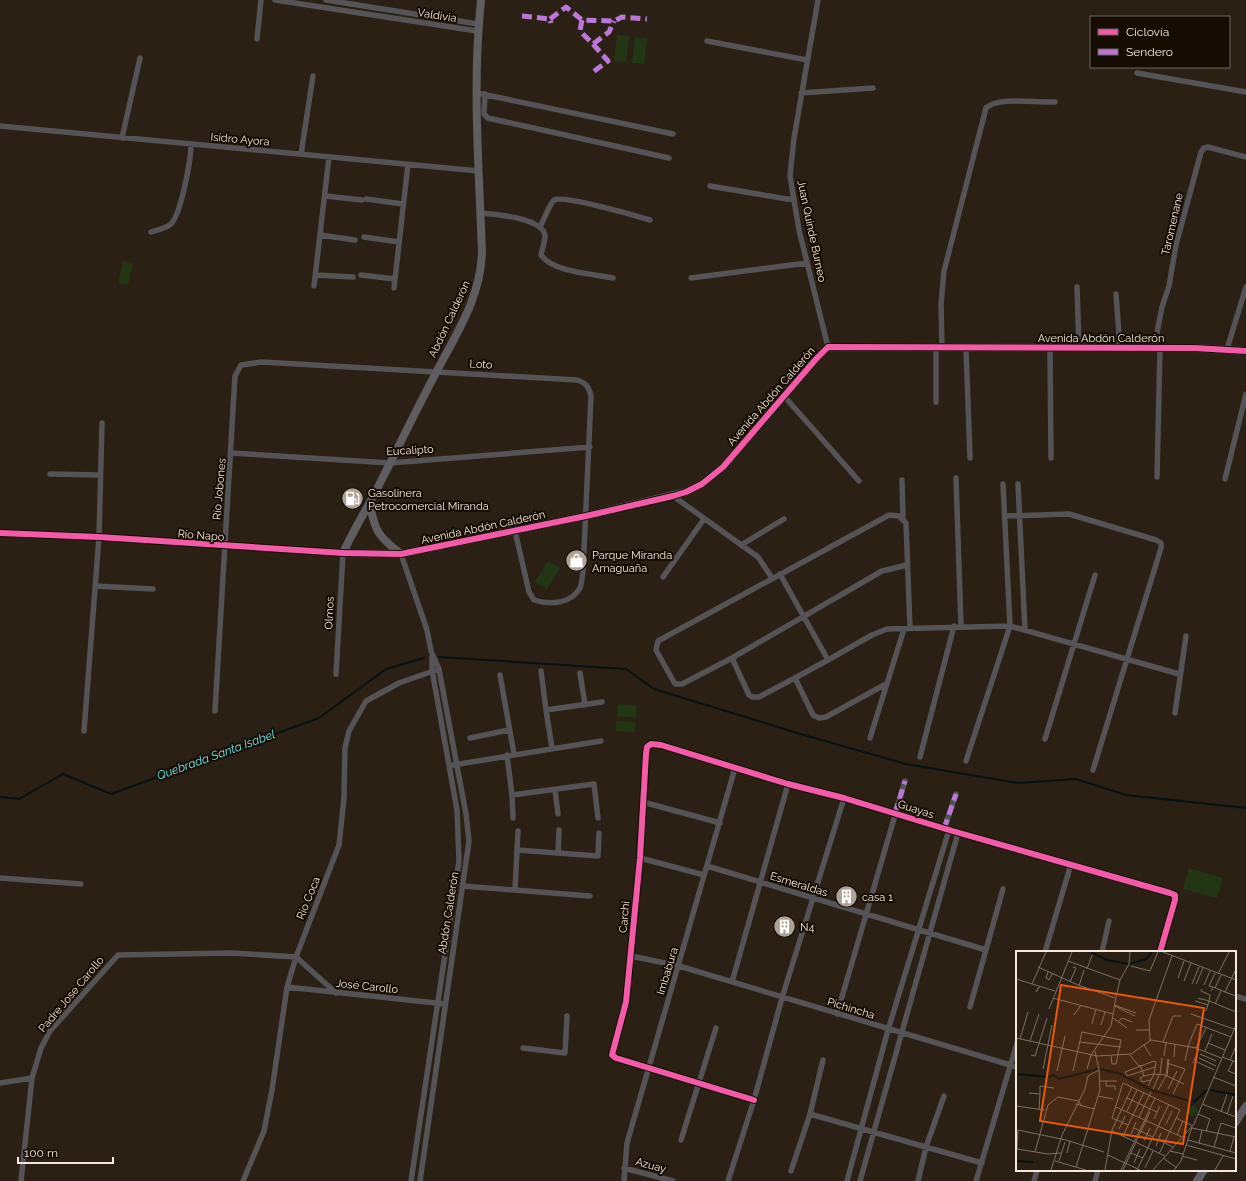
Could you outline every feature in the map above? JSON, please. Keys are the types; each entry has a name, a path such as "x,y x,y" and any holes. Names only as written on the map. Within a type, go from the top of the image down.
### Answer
{"street":[{"path":"257,39 261,0"},
{"name":"Valdivia","path":"275,0 478,27"},
{"name":"Valdivia","path":"326,0 478,27"},
{"name":"Abdón Calderón","path":"343,553 370,503 476,291 481,261 477,123 481,94 478,27 481,0"},
{"name":"Juan Quinde Burneo","path":"818,0 801,93 790,176 793,199 807,263 828,347"},
{"path":"707,42 807,60"},
{"path":"122,138 140,58"},
{"path":"1137,73 1246,92"},
{"path":"301,154 313,76"},
{"path":"801,93 873,88"},
{"path":"486,116 484,114 481,94 673,134"},
{"path":"936,402 944,271 986,108 991,102 1055,102"},
{"path":"477,123 486,116"},
{"path":"486,116 669,158"},
{"name":"Isidro Ayora","path":"0,126 479,171"},
{"path":"151,232 170,225 176,218 180,208 191,144"},
{"name":"Taromenane","path":"1157,348 1162,307 1169,286 1176,245 1201,152 1204,148 1208,147 1246,157"},
{"path":"314,286 329,157"},
{"path":"394,288 408,164"},
{"path":"710,186 793,199"},
{"path":"325,196 403,204"},
{"path":"540,228 552,203 559,199 650,220"},
{"path":"480,213 521,218 540,228 545,236 541,255 544,260 555,266 613,278"},
{"path":"320,236 355,240"},
{"path":"364,237 399,242"},
{"path":"691,278 807,263"},
{"path":"316,274 353,277"},
{"path":"361,275 395,280"},
{"path":"1076,287 1079,348"},
{"path":"1228,349 1246,287"},
{"path":"1116,294 1120,348"},
{"name":"Avenida Abdón Calderón","path":"401,554 586,516 686,492 702,484 723,467 822,352 828,347 1157,348 1228,349 1246,351"},
{"path":"966,348 970,458"},
{"path":"1050,348 1051,458"},
{"path":"1157,348 1157,477"},
{"name":"Loto","path":"241,365 262,362 577,380 584,382 589,388 591,396 584,572 580,588 570,598 557,603 543,603 534,600 529,592 515,531"},
{"name":"Río Jobones","path":"215,711 235,376 241,365"},
{"path":"1225,479 1246,394"},
{"path":"784,396 859,481"},
{"path":"84,731 99,537 99,475 102,423"},
{"name":"Eucalipto","path":"231,453 390,462 590,447"},
{"path":"50,474 99,475"},
{"path":"956,478 961,626"},
{"path":"870,738 886,684 907,629 906,522 903,518 902,480"},
{"path":"966,761 1010,626 1006,516 1003,484"},
{"path":"1018,484 1025,630"},
{"path":"673,496 758,557 772,578"},
{"path":"370,503 372,520 380,537 401,554"},
{"path":"1006,516 1069,514 1156,540 1161,543 1161,548 1093,770"},
{"path":"903,518 893,515 883,517 658,641 656,650 676,684 682,684 732,658 882,572 907,565"},
{"path":"662,577 704,519"},
{"path":"741,545 784,519"},
{"name":"Río Napo","path":"0,532 99,537 224,547 343,553 401,554"},
{"name":"Olmos","path":"336,674 343,553"},
{"name":"Abdón Calderón","path":"401,554 426,630 431,651 432,670 457,810 458,861 411,1181"},
{"path":"780,574 828,660"},
{"path":"1045,739 1095,575"},
{"path":"95,586 153,589"},
{"path":"920,757 954,626"},
{"path":"732,658 752,698 760,697 880,631 954,626 1010,626 1179,674"},
{"path":"1175,713 1179,674 1186,636"},
{"name":"Abdón Calderón","path":"420,1181 469,841 439,669 431,651"},
{"name":"Río Coca","path":"243,1181 264,1131 272,1090 287,987 296,957 339,845 344,798 345,748 348,731 366,701 399,683 432,670 439,669"},
{"path":"541,671 552,748"},
{"path":"580,673 585,705"},
{"path":"500,675 514,754"},
{"path":"795,678 811,712 819,718 826,717 886,684"},
{"path":"546,710 602,702"},
{"path":"470,738 510,730"},
{"path":"449,766 514,754 600,741"},
{"name":"Guayas","path":"651,744 661,745 788,784 844,798 947,830 1071,864 1175,895 1174,905 1160,951"},
{"name":"Carchi","path":"647,1068 616,1058 612,1054 626,1002 640,858 646,754 647,747 651,744"},
{"path":"507,756 512,795 513,818"},
{"name":"Imbabura","path":"624,1181 627,1143 647,1068 679,966 735,768"},
{"path":"837,1014 905,781"},
{"path":"512,795 594,784 598,818"},
{"path":"732,982 788,784"},
{"path":"555,790 558,814"},
{"path":"848,1181 888,1030 920,929 956,794"},
{"path":"728,1181 754,1100 782,998 815,900 844,798"},
{"path":"643,802 720,823"},
{"path":"558,853 559,830"},
{"path":"515,890 518,831"},
{"path":"518,850 598,856 599,833"},
{"path":"860,1181 958,833"},
{"path":"640,858 704,875"},
{"path":"1045,951 1071,864"},
{"name":"Esmeraldas","path":"707,866 815,900 920,929"},
{"path":"0,878 81,884"},
{"path":"463,886 590,896"},
{"path":"970,1007 1003,889"},
{"path":"1102,951 1109,921"},
{"path":"920,929 986,950"},
{"name":"Padre Jose Carollo","path":"21,1181 32,1078 41,1048 50,1031 118,955 232,953 296,957"},
{"name":"Pichincha","path":"631,956 679,966 1016,1068"},
{"path":"296,957 336,993"},
{"name":"José Carollo","path":"287,987 445,1004"},
{"path":"1236,996 1246,999"},
{"path":"523,1048 565,1053 567,1016"},
{"path":"681,1140 716,1028"},
{"path":"976,1181 1016,1046"},
{"path":"790,1170 810,1114 823,1060"},
{"path":"647,1068 754,1100"},
{"path":"0,1083 32,1078"},
{"path":"918,1181 926,1147 944,1096"},
{"path":"1236,1121 1246,1106"},
{"path":"810,1114 982,1163"},
{"name":"Azuay","path":"624,1168 673,1181"},
{"path":"1034,1181 1037,1171"},
{"path":"1095,1181 1098,1171"},
{"path":"1197,1181 1203,1171"}],"green space":[{"path":"617,35 629,36 626,62 614,61"},
{"path":"635,37 647,38 644,64 632,63"},
{"path":"123,261 133,263 128,285 118,283"},
{"path":"548,561 560,568 547,589 535,582"},
{"path":"618,704 637,706 636,718 617,716"},
{"path":"616,721 636,722 635,732 616,731"},
{"path":"1189,868 1223,878 1217,898 1183,889"}],"waterway":[{"path":"439,657 626,669 654,689 804,735 906,764 1018,783 1076,779 1126,795 1246,808"},
{"name":"Quebrada Santa Isabel","path":"0,797 19,799 63,774 111,794 319,718 386,669 424,658"}],"marked path":[{"path":"550,19 566,7 582,20 614,21 622,17 647,19"},
{"path":"522,16 550,19 551,23"},
{"path":"582,20 580,31 593,44 609,32 614,21"},
{"path":"593,44 608,61 593,72"},
{"path":"895,813 905,781"},
{"path":"944,829 956,794"}],"cycle path":[{"path":"0,533 99,537 343,553 401,554 586,516 686,492 702,484 723,467 828,347 1194,348 1246,351"},
{"path":"754,1100 616,1058 612,1055 626,1002 640,858 646,754 647,747 651,744 661,745 788,784 844,798 1175,895 1175,900 1160,951"}],"place":[{"name":"Gasolinera Petrocomercial Miranda","path":"352,499"},
{"name":"Parque Miranda Amaguaña","path":"577,561"},
{"name":"casa 1","path":"847,897"},
{"name":"N4","path":"785,927"}]}
